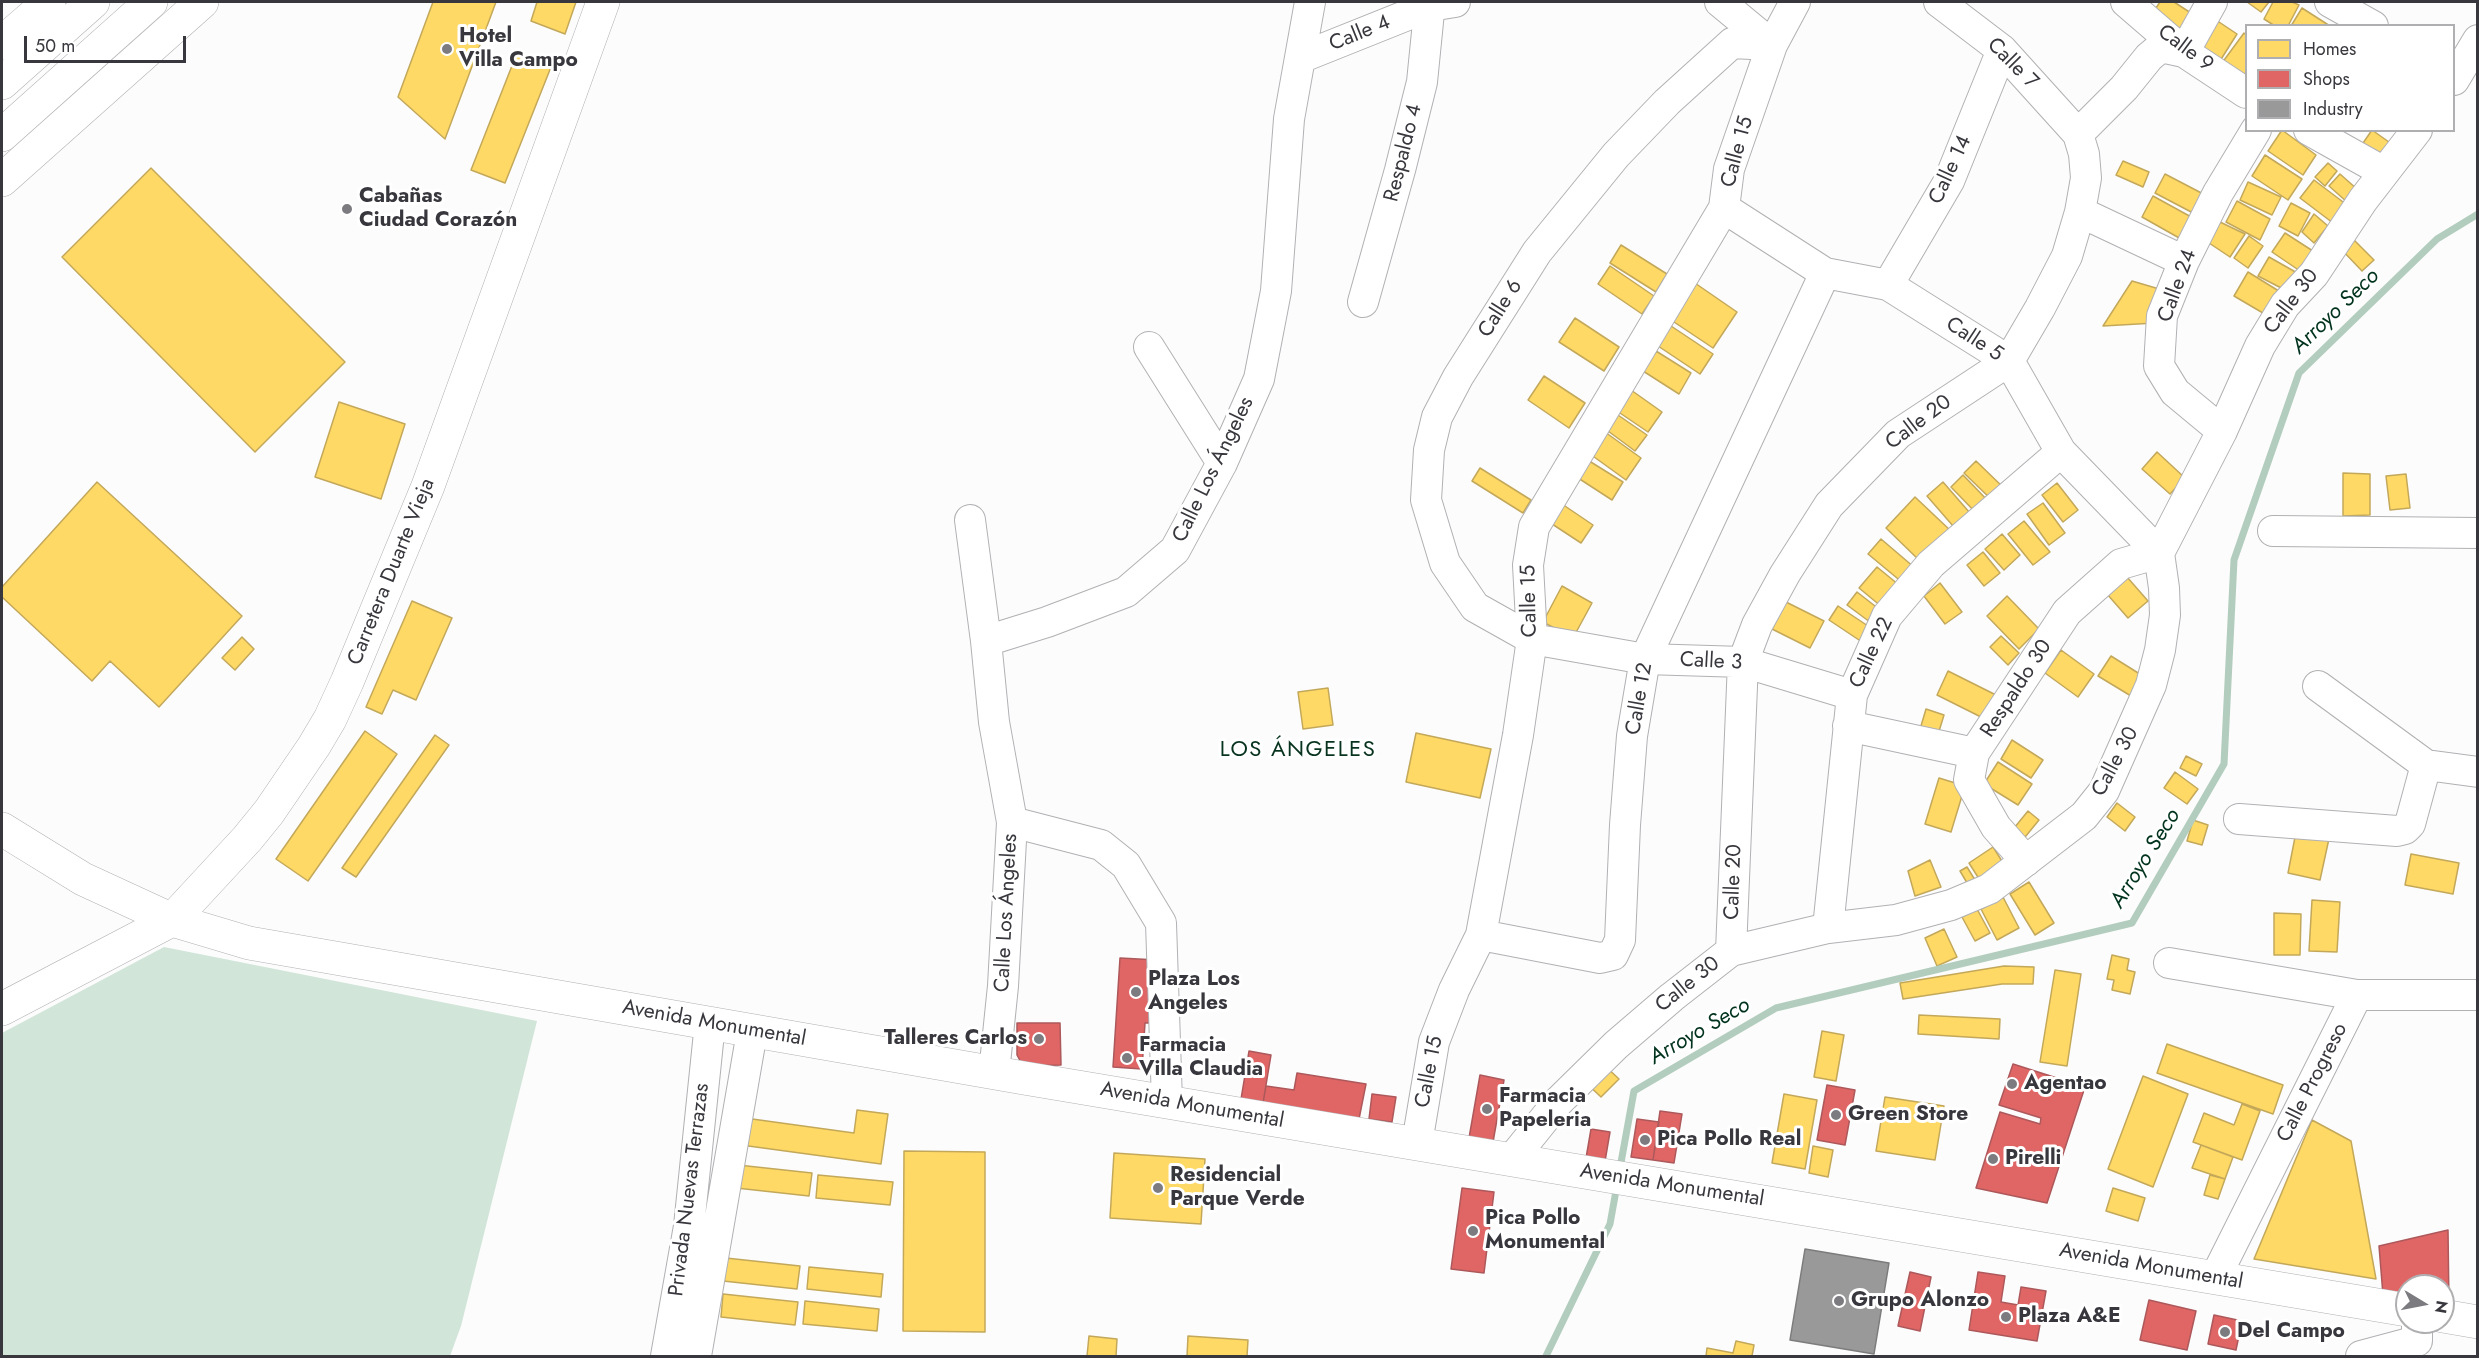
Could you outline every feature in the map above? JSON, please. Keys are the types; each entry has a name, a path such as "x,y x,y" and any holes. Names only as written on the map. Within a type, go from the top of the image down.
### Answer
{"main road":[{"path":"2,43 49,2"},
{"path":"2,83 93,2"},
{"path":"2,135 151,2"},
{"path":"2,180 202,2"},
{"name":"Carretera Duarte Vieja","path":"2,1009 172,920 220,870 269,812 314,746 330,719 428,486 603,2"},
{"name":"Avenida Monumental","path":"2,829 83,879 172,920 249,943 752,1032 2395,1308"},
{"path":"2455,1318 2478,1322"}],"street":[{"name":"Calle Los Ángeles","path":"994,1073 1003,986 1012,822 994,722 986,641 1047,622 1126,592 1175,550 1222,463 1258,379 1274,302 1289,119 1310,2"},
{"path":"1720,2 1772,45"},
{"name":"Calle 15","path":"1417,1143 1434,1042 1454,990 1481,935 1518,735 1532,639 1528,565 1534,527 1724,208 1729,170 1772,45 1794,2"},
{"name":"Calle 7","path":"1939,2 2002,50 2078,134"},
{"name":"Calle 9","path":"2126,2 2184,52 2245,92"},
{"path":"2078,134 2161,47 2184,52 2212,2"},
{"name":"Calle 4","path":"1300,58 1438,3"},
{"name":"Respaldo 4","path":"1364,302 1422,82 1438,3"},
{"path":"2340,4 2370,24"},
{"path":"2456,72 2478,40"},
{"name":"Calle 6","path":"1532,639 1475,607 1444,563 1426,500 1429,450 1437,417 1458,377 1537,252 1616,155 1667,102 1732,43 1772,45"},
{"name":"Calle 14","path":"1888,285 1949,181 2002,50"},
{"name":"Calle 24","path":"2222,431 2175,393 2159,366 2162,316 2184,261 2218,193 2255,132"},
{"path":"2313,132 2384,172"},
{"name":"Calle 30","path":"1512,1159 1558,1102 1616,1045 1731,951 1828,928 1896,920 1951,905 1989,889 2084,816 2104,790 2138,720 2151,685 2160,650 2165,615 2164,588 2158,553 2222,431 2260,346 2285,305 2314,274 2384,172 2415,132"},
{"name":"Calle 20","path":"1731,951 1743,662 1757,625 1785,574 1829,505 1898,434 2008,361 2040,308 2067,256 2080,212 2086,178 2084,154 2078,134"},
{"name":"Calle 5","path":"1724,208 1826,273 1888,285 2008,361 2061,452 2158,553"},
{"path":"2080,212 2184,261"},
{"name":"Calle 12","path":"1481,935 1600,958 1613,955 1620,940 1632,736 1645,659 1826,273"},
{"path":"1149,347 1222,463"},
{"name":"Calle 22","path":"1828,928 1852,695 1887,616 1931,564 2061,452"},
{"path":"970,520 986,641"},
{"path":"2274,531 2478,533"},
{"name":"Respaldo 30","path":"2026,861 1996,827 1969,780 1974,753 2067,612 2121,564 2158,553"},
{"name":"Calle 3","path":"1532,639 1645,659 1743,662 1852,695"},
{"path":"2318,686 2426,765 2478,772"},
{"path":"1848,726 1974,753"},
{"path":"2239,819 2397,831 2405,829 2410,824 2426,765"},
{"path":"1012,822 1101,845 1126,865 1161,923 1167,1102"},
{"path":"2169,963 2357,995 2478,995"},
{"name":"Calle Progreso","path":"2215,1278 2357,995"},
{"name":"Privada Nuevas Terrazas","path":"666,1356 689,1226 710,1023"},
{"name":"Privada Nuevas Terrazas","path":"696,1356 752,1032"},
{"path":"2361,1356 2418,1340"}],"green space":[{"path":"164,947 537,1021 461,1326 450,1356 2,1356 2,1033"}],"building: Homes":[{"name":"Hotel Villa Campo","path":"433,2 496,2 445,139 398,97"},
{"path":"537,2 576,2 565,34 531,21"},
{"path":"2160,2 2174,2 2194,15 2178,37 2150,17"},
{"path":"2247,2 2269,2 2261,12"},
{"path":"2273,2 2292,2 2299,5 2289,24 2272,24 2264,19"},
{"path":"2302,8 2327,24 2292,24"},
{"path":"2216,20 2237,34 2218,64 2196,50"},
{"path":"2244,33 2245,74 2240,82 2219,67"},
{"path":"517,53 551,67 505,183 471,170"},
{"path":"2281,132 2285,132 2316,155 2303,175 2268,151"},
{"path":"2371,132 2375,132 2396,147 2383,164 2361,146"},
{"path":"2265,155 2302,179 2288,200 2252,176"},
{"path":"2123,161 2149,172 2143,187 2116,175"},
{"path":"2328,163 2337,171 2325,186 2315,177"},
{"path":"151,168 345,362 255,452 62,257"},
{"path":"2165,174 2211,198 2195,214 2155,193"},
{"path":"2340,174 2358,190 2347,202 2329,186"},
{"path":"2314,180 2347,205 2333,223 2300,198"},
{"path":"2248,182 2281,197 2272,215 2240,200"},
{"path":"2153,196 2193,218 2181,239 2142,217"},
{"path":"2237,201 2270,219 2260,240 2226,222"},
{"path":"2291,203 2310,213 2298,236 2279,226"},
{"path":"2314,214 2328,226 2314,243 2302,232"},
{"path":"2220,222 2245,234 2230,257 2206,241"},
{"path":"2285,233 2316,253 2303,273 2272,252"},
{"path":"2249,236 2263,246 2248,268 2234,258"},
{"path":"2352,238 2374,260 2362,271 2341,249"},
{"path":"1621,245 1667,274 1656,292 1610,263"},
{"path":"2269,257 2299,274 2289,292 2258,276"},
{"path":"1610,266 1654,296 1642,314 1598,284"},
{"path":"2248,272 2282,293 2268,316 2234,296"},
{"path":"1692,281 1737,312 1713,348 1668,318"},
{"path":"2132,281 2166,291 2155,323 2103,326"},
{"path":"1575,318 1619,347 1604,371 1559,342"},
{"path":"1668,324 1713,354 1700,374 1655,344"},
{"path":"1656,351 1691,373 1679,394 1643,371"},
{"path":"1544,376 1585,403 1569,428 1528,400"},
{"path":"1631,390 1662,412 1648,432 1617,411"},
{"path":"339,402 405,424 381,499 315,477"},
{"path":"1615,413 1647,435 1635,451 1604,428"},
{"path":"1605,432 1641,458 1626,480 1590,454"},
{"path":"2157,452 2185,478 2170,494 2142,469"},
{"path":"1586,459 1623,482 1612,500 1575,476"},
{"path":"1976,461 2008,492 1996,504 1964,473"},
{"path":"1480,468 1531,500 1523,513 1472,481"},
{"path":"2343,473 2370,474 2370,515 2343,516"},
{"path":"2406,474 2410,508 2390,510 2386,476"},
{"path":"1963,475 1992,505 1980,517 1951,487"},
{"path":"97,482 242,616 159,707 110,661 92,681 2,597 2,587"},
{"path":"1943,482 1976,520 1960,534 1927,496"},
{"path":"2057,483 2078,510 2063,522 2042,495"},
{"path":"1915,497 1952,532 1922,563 1886,528"},
{"path":"1559,502 1593,525 1581,543 1546,520"},
{"path":"2043,503 2065,533 2049,545 2027,514"},
{"path":"2024,521 2050,552 2033,565 2008,534"},
{"path":"2002,534 2020,555 2004,570 1985,549"},
{"path":"1881,539 1915,568 1903,583 1868,554"},
{"path":"1983,552 2000,573 1984,586 1967,565"},
{"path":"1877,567 1899,585 1882,607 1859,588"},
{"path":"2127,577 2148,601 2128,618 2107,594"},
{"path":"1940,583 1962,612 1945,624 1924,596"},
{"path":"1562,586 1592,603 1573,638 1543,622"},
{"path":"1857,592 1884,613 1874,625 1847,605"},
{"path":"2007,596 2039,629 2019,649 1987,616"},
{"path":"412,601 452,618 416,700 393,690 382,714 366,707"},
{"path":"1786,602 1824,621 1810,648 1772,629"},
{"path":"1838,606 1871,628 1862,642 1829,620"},
{"path":"2001,636 2019,653 2008,665 1990,647"},
{"path":"242,637 254,649 235,670 222,658"},
{"path":"2061,650 2094,674 2078,697 2045,673"},
{"path":"2111,656 2143,676 2131,696 2098,676"},
{"path":"1948,671 2000,697 1989,721 1937,695"},
{"path":"1328,688 1333,725 1303,729 1298,692"},
{"path":"1926,709 1944,715 1936,741 1918,736"},
{"path":"365,731 397,754 308,881 276,859"},
{"path":"1416,733 1491,749 1480,798 1406,782"},
{"path":"435,735 449,745 356,877 342,868"},
{"path":"2012,740 2043,760 2031,778 2001,759"},
{"path":"2186,756 2202,764 2196,776 2180,768"},
{"path":"1998,762 2032,784 2018,805 1984,784"},
{"path":"2175,772 2198,789 2187,804 2164,788"},
{"path":"1939,778 1965,786 1951,832 1925,824"},
{"path":"2117,803 2135,817 2125,831 2107,817"},
{"path":"2028,811 2039,820 2021,842 2010,833"},
{"path":"2193,820 2208,825 2202,845 2187,841"},
{"path":"2297,827 2330,834 2320,880 2288,873"},
{"path":"1993,847 2007,869 1983,885 1969,863"},
{"path":"2411,854 2459,863 2453,894 2405,885"},
{"path":"1930,860 1941,887 1915,896 1908,871"},
{"path":"1967,867 1980,888 1973,893 1960,871"},
{"path":"2029,882 2054,923 2035,935 2010,894"},
{"path":"2003,897 2019,928 1997,940 1981,909"},
{"path":"2312,900 2340,902 2337,952 2309,951"},
{"path":"1977,909 1990,933 1975,941 1962,917"},
{"path":"2274,913 2301,914 2300,955 2274,955"},
{"path":"1944,929 1957,957 1937,966 1925,938"},
{"path":"2112,955 2129,959 2127,970 2135,972 2130,994 2112,990 2114,980 2107,979"},
{"path":"2004,966 2034,967 2033,984 2002,984 1903,999 1900,983"},
{"path":"2055,970 2081,974 2067,1066 2040,1062"},
{"path":"1919,1015 2000,1019 1999,1039 1918,1034"},
{"path":"1822,1031 1844,1035 1836,1081 1814,1077"},
{"path":"2167,1044 2283,1085 2273,1114 2157,1073"},
{"path":"1603,1064 1619,1079 1601,1097 1585,1082"},
{"path":"2143,1076 2188,1094 2153,1187 2108,1169"},
{"path":"1784,1094 1817,1100 1805,1169 1772,1163"},
{"path":"1885,1097 1944,1106 1935,1160 1876,1151"},
{"path":"2242,1104 2260,1111 2242,1160 2193,1142 2204,1113 2234,1125"},
{"path":"857,1110 888,1114 881,1164 741,1145 745,1118 854,1133"},
{"path":"2312,1120 2351,1141 2376,1279 2254,1259"},
{"path":"2201,1145 2233,1157 2225,1179 2192,1168"},
{"path":"1813,1146 1833,1150 1828,1177 1809,1173"},
{"path":"904,1151 985,1152 985,1332 903,1331"},
{"name":"Residencial Parque Verde","path":"1114,1153 1205,1159 1201,1224 1110,1218"},
{"path":"738,1165 812,1173 809,1196 736,1188"},
{"path":"818,1175 893,1182 890,1205 816,1198"},
{"path":"2210,1175 2225,1179 2218,1199 2204,1195"},
{"path":"2113,1188 2145,1198 2138,1221 2106,1211"},
{"path":"726,1258 800,1266 797,1289 723,1281"},
{"path":"809,1267 883,1274 881,1297 807,1289"},
{"path":"723,1294 798,1302 795,1325 721,1317"},
{"path":"805,1301 879,1309 877,1331 803,1324"},
{"path":"1089,1336 1117,1339 1116,1356 1087,1356"},
{"path":"1188,1336 1248,1340 1247,1356 1187,1356"},
{"path":"1736,1341 1754,1345 1752,1356 1706,1356 1707,1348 1733,1353"}],"building: Shops":[{"name":"Plaza Los Angeles","path":"1120,958 1157,960 1153,1023 1145,1023 1142,1069 1113,1067"},
{"name":"Talleres Carlos","path":"1017,1023 1060,1023 1061,1065 1023,1066 1017,1055"},
{"path":"1249,1051 1271,1055 1263,1103 1241,1099"},
{"path":"2013,1064 2085,1087 2047,1203 1976,1188 2000,1112 2040,1124 2041,1118 1999,1105"},
{"path":"1297,1073 1366,1084 1359,1119 1263,1103 1266,1086 1294,1090"},
{"name":"Farmacia Papeleria","path":"1480,1075 1504,1080 1493,1142 1469,1138"},
{"name":"Green Store","path":"1827,1085 1855,1090 1845,1145 1817,1140"},
{"path":"1372,1094 1396,1097 1392,1122 1369,1119"},
{"path":"1660,1111 1682,1114 1674,1163 1653,1160"},
{"name":"Pica Pollo Real","path":"1637,1119 1659,1122 1653,1160 1631,1157"},
{"path":"1591,1129 1610,1132 1604,1167 1585,1164"},
{"name":"Pica Pollo Monumental","path":"1462,1188 1494,1192 1484,1273 1451,1269"},
{"path":"2448,1230 2449,1274 2395,1274 2395,1297 2383,1295 2379,1246"},
{"path":"1910,1272 1931,1277 1920,1331 1898,1326"},
{"name":"Plaza A&E","path":"1978,1272 2005,1276 2001,1302 2018,1305 2021,1287 2046,1291 2037,1341 1969,1330"},
{"path":"2149,1300 2196,1311 2187,1350 2140,1340"},
{"name":"Del Campo","path":"2214,1315 2242,1321 2236,1350 2208,1344"}],"building: Industry":[{"name":"Grupo Alonzo","path":"1805,1249 1889,1263 1874,1354 1790,1340"}],"waterway":[{"name":"Arroyo Seco","path":"1620,1168 1634,1091 1776,1008 2132,923 2224,764 2234,560 2299,373 2437,239 2478,214"},
{"name":"Arroyo Seco","path":"1546,1356 1610,1224 1617,1185"}],"place":[{"name":"Hotel Villa Campo","path":"447,49"},
{"name":"Cabañas Ciudad Corazón","path":"347,209"},
{"name":"Plaza Los Angeles","path":"1136,992"},
{"name":"Talleres Carlos","path":"1039,1039"},
{"name":"Farmacia Villa Claudia","path":"1127,1058"},
{"name":"Agentao","path":"2012,1084"},
{"name":"Farmacia Papeleria","path":"1487,1109"},
{"name":"Green Store","path":"1836,1115"},
{"name":"Pica Pollo Real","path":"1645,1140"},
{"name":"Pirelli","path":"1993,1159"},
{"name":"Residencial Parque Verde","path":"1158,1188"},
{"name":"Pica Pollo Monumental","path":"1473,1231"},
{"name":"Grupo Alonzo","path":"1839,1301"},
{"name":"Plaza A&E","path":"2006,1317"},
{"name":"Del Campo","path":"2225,1332"}],"district":[{"name":"LOS ÁNGELES","path":"1298,751"}]}
